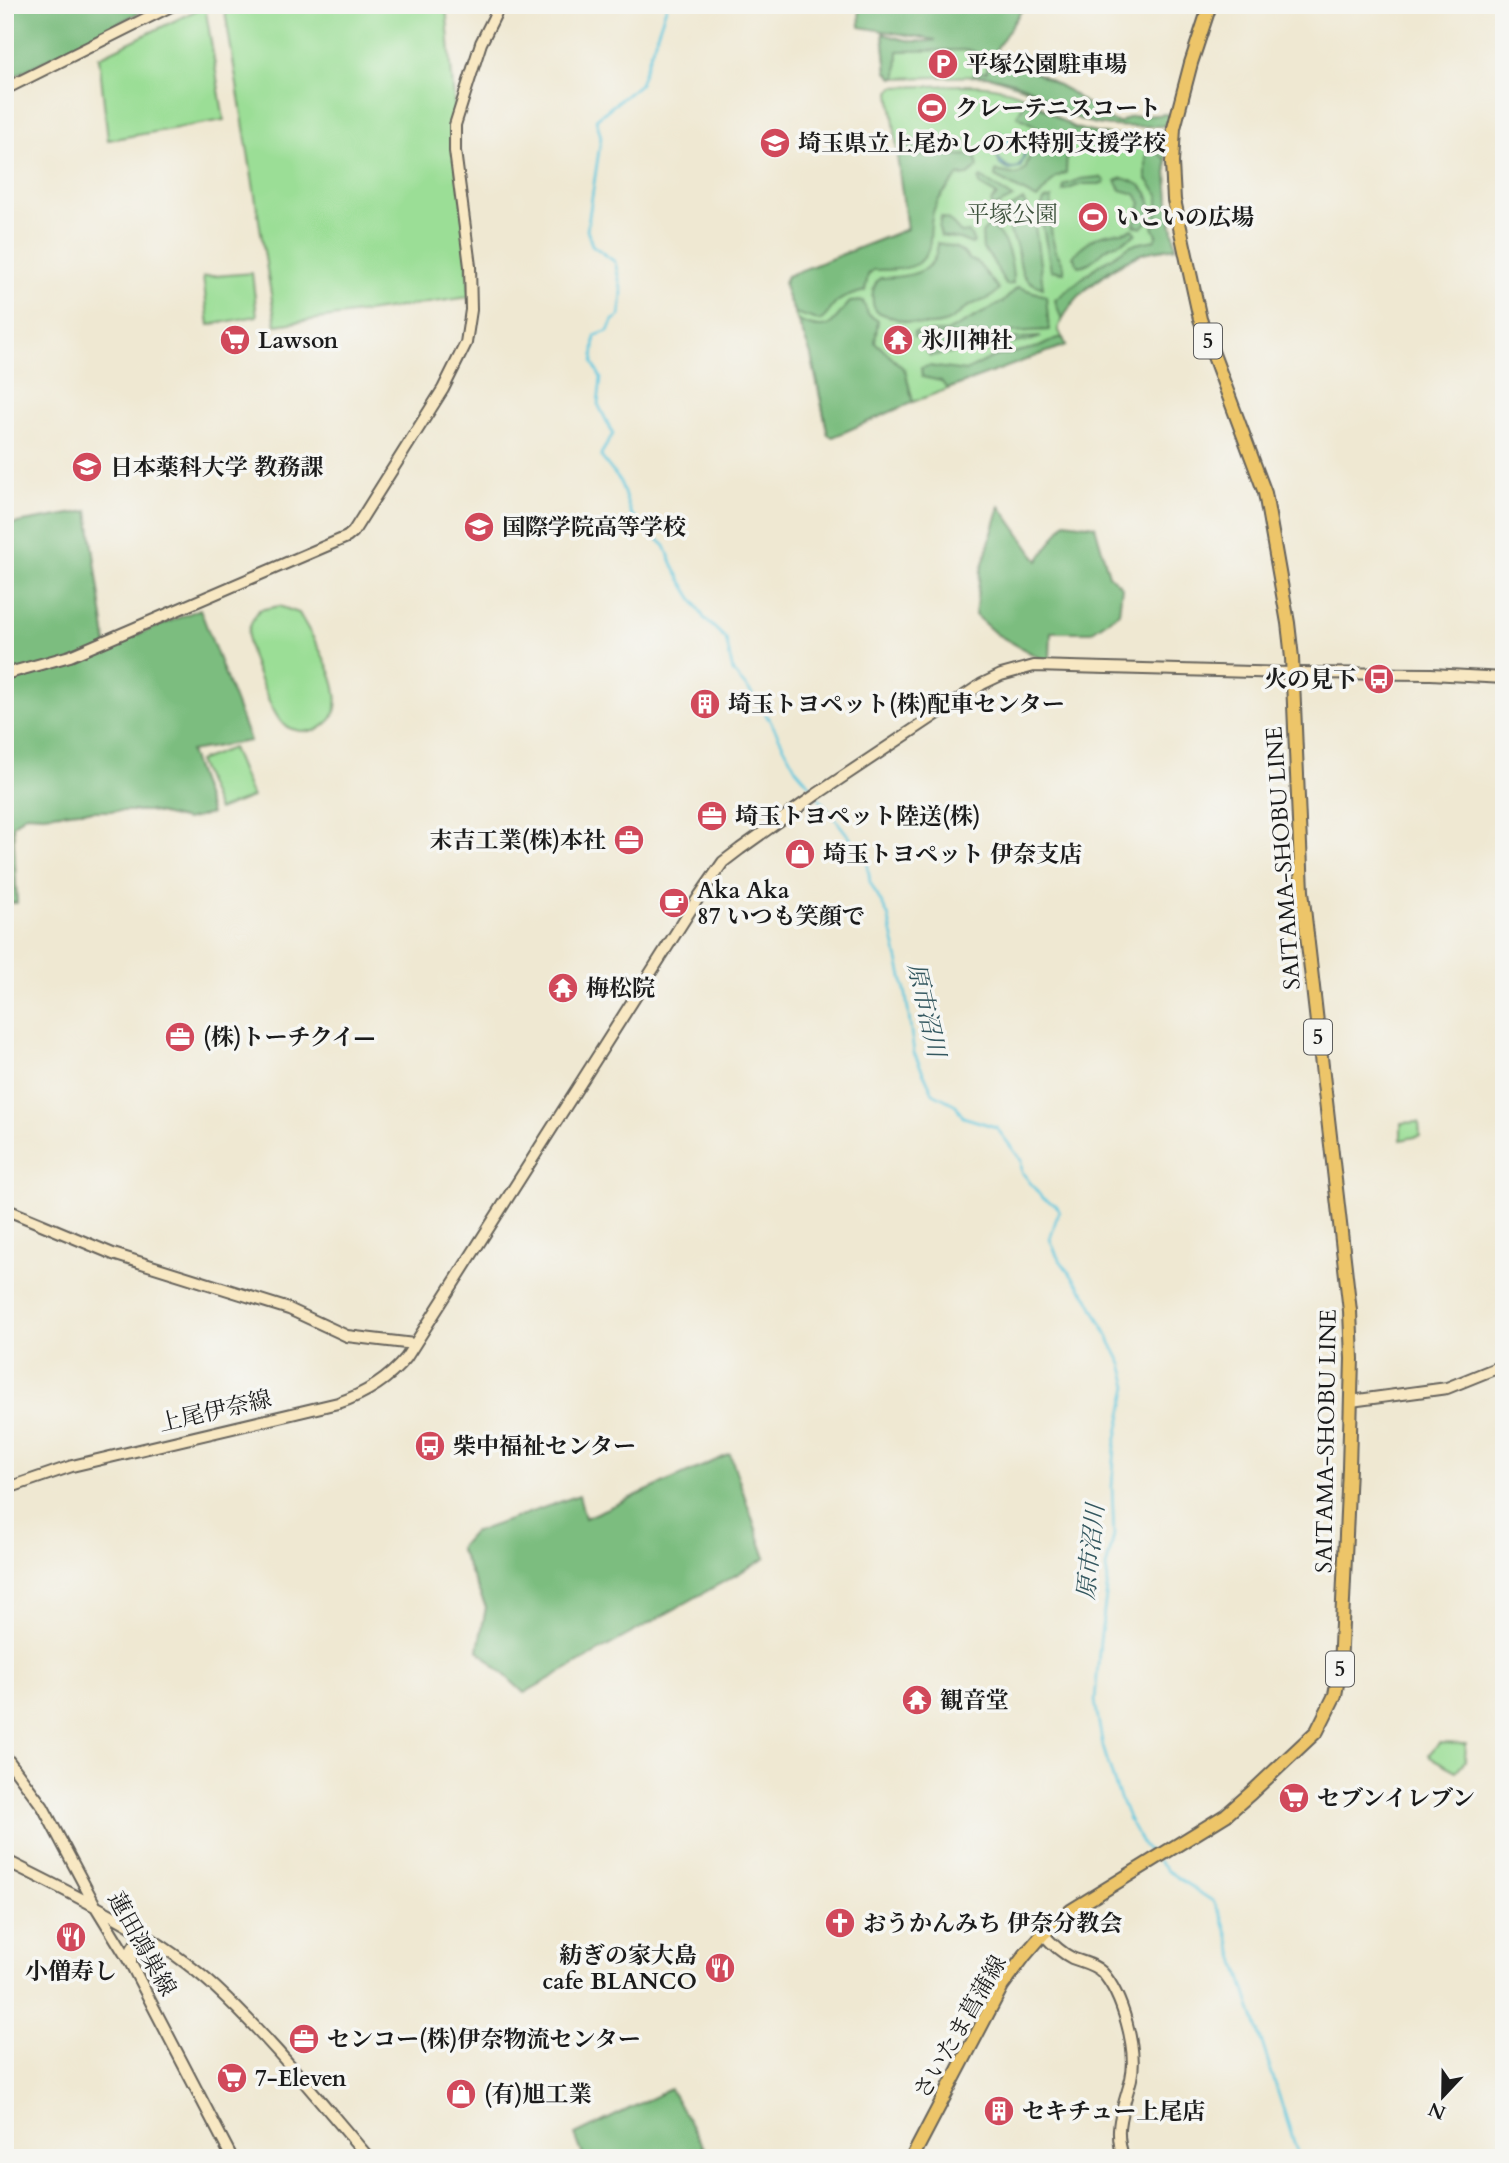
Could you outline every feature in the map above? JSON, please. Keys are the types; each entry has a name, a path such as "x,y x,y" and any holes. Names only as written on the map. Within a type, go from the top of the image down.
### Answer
{"main road":[{"name":"SAITAMA-SHOBU LINE","path":"1156,1859 1226,1815 1303,1746 1317,1731 1335,1695 1343,1641 1351,1401 1349,1302 1302,891 1288,623 1265,493 1200,319 1174,200 1174,128 1210,5"},
{"name":"さいたま菖蒲線","path":"912,2158 1002,1986 1043,1934 1072,1910 1156,1859"}],"street":[{"path":"5,89 173,5"},
{"path":"5,674 70,656 347,537 353,532 443,389 466,343 471,310 470,266 455,151 455,124 481,43 500,5"},
{"name":"上尾伊奈線","path":"5,1489 72,1466 296,1414 353,1398 373,1388 394,1372 723,862 814,795 982,684 1018,669 1034,666 1430,674 1504,678"},
{"path":"5,1209 113,1254 289,1309 347,1336 414,1344"},
{"path":"1351,1401 1447,1388 1504,1364"},
{"name":"蓮田鴻巣線","path":"5,1756 43,1807 96,1907 131,1964 232,2158"},
{"path":"5,1860 96,1907 155,1942 213,1986 279,2053 369,2158"},
{"path":"1043,1934 1056,1949 1100,1969 1118,1996 1133,2058 1118,2133 1124,2158"},
{"path":"131,1964 132,1949 136,1943 155,1942"}],"green space":[{"path":"5,5 154,5 5,81"},
{"path":"224,5 446,5 470,297 276,325"},
{"path":"859,5 1025,5 995,51 1069,91 1106,119 1119,123 1129,117 1169,114 1169,120 1163,126 1128,127 1083,120 1021,85 998,78 973,75 973,72 987,72 986,57 970,50 898,51 897,78 893,78 887,72 883,33 909,41 936,40 860,27"},
{"path":"205,6 224,120 108,140 99,57"},
{"path":"883,33 897,39 1004,54 1069,91 1106,119 1119,123 1129,117 1169,114 1169,120 1163,126 1116,126 1085,121 1072,116 1034,91 989,76 893,78 887,72"},
{"name":"平塚公園","path":"962,85 1017,93 1070,125 1086,131 1118,135 1162,135 1167,140 1168,194 1176,247 1142,253 1116,267 1075,298 1066,310 1058,329 1066,345 913,402 833,437 828,435 810,351 784,282 787,276 907,229 890,92 893,87"},
{"path":"1027,98 1074,128 1105,135 1102,141 1057,138 1017,116"},
{"path":"1127,135 1162,135 1160,140 1141,143 1127,141"},
{"path":"1035,140 1050,148 1067,150 1066,173 1056,177 1037,199 995,177 996,171 1017,175 1025,170"},
{"path":"965,142 966,148 901,148 902,144"},
{"path":"1158,149 1159,154 1166,159 1170,215 1176,247 1144,253 1121,263 1085,290 1062,321 1055,300 1096,267 1131,245 1155,240 1157,235 1153,227 1158,209 1158,194 1146,178 1146,150"},
{"path":"975,155 978,167 968,175 958,176 937,202 924,258 910,267 873,270 868,275 865,291 839,301 820,321 795,313 786,290 787,276 907,229 897,156"},
{"path":"981,177 1013,198 992,206 991,202 997,195 980,185"},
{"path":"1100,177 1105,181 1104,184 1082,184 1063,191 1064,185 1080,179"},
{"path":"1122,178 1139,184 1149,197 1150,214 1141,228 1134,225 1141,203 1136,194 1121,190 1116,181"},
{"path":"1052,198 1051,232 1064,272 1051,270 1040,211 1044,200"},
{"path":"1023,200 1035,226 1043,288 1024,276 1014,241 999,216"},
{"path":"941,217 949,220 961,233 969,232 974,242 972,244 941,236"},
{"path":"989,225 1005,243 1013,284 1006,285 983,249 982,233"},
{"path":"1133,229 1136,233 1130,238 1111,246 1087,264 1078,266 1073,256 1089,241 1105,234"},
{"path":"937,243 959,249 968,259 977,262 999,289 989,298 971,305 951,320 936,325 909,323 875,311 873,294 880,278 909,275 926,268 936,254"},
{"path":"252,273 257,316 209,325 203,277"},
{"path":"1018,287 1046,296 1049,330 915,337 914,332 947,332 1003,302"},
{"path":"863,301 868,314 878,321 875,342 905,370 913,402 833,437 828,435 813,360 798,321 824,327 834,321 850,302"},
{"path":"1041,337 930,356 924,348 928,342"},
{"path":"1063,338 1066,345 947,389 941,381 922,377 921,368 929,366 966,371 991,358 1039,347"},
{"path":"1000,506 1038,561 1065,522 1095,526 1109,575 1122,587 1119,613 1091,632 1051,632 1050,659 1047,662 996,634 975,615 980,574"},
{"path":"88,511 107,647 200,609 250,741 190,751 211,814 186,820 149,811 26,814 13,825 17,903 5,903 5,525"},
{"path":"279,606 299,613 335,685 337,700 334,714 326,724 315,731 296,730 282,723 267,696 249,647 249,631 259,610"},
{"path":"232,748 252,797 218,810 198,761"},
{"path":"1419,1122 1420,1136 1401,1140 1401,1123"},
{"path":"730,1454 766,1558 524,1693 478,1650 486,1607 459,1548 472,1533 579,1495 585,1518"},
{"path":"1439,1743 1466,1744 1465,1761 1456,1771 1430,1757 1429,1754"},
{"path":"670,2089 710,2158 584,2158 575,2135"}],"water":[{"path":"997,132 1004,137 1008,134 1022,145 1024,152 1017,144 1010,143 1007,150 999,148 998,142 1001,139 996,136"},
{"path":"1024,152 1025,156 1020,168 1009,170 1000,165 997,156 1004,165 1014,168 1022,161"}],"waterway":[{"name":"原市沼川","path":"667,5 640,84 596,119 601,137 587,230 592,245 615,262 622,293 620,316 613,320 608,331 595,336 593,363 601,378 598,404 613,434 601,454 620,481 631,514 665,546 675,570 704,618 726,639 733,672 753,695 796,769 816,792"},
{"name":"原市沼川","path":"819,798 867,860 870,882 888,915 906,995 914,1053 933,1093 956,1105 963,1117 996,1127 1021,1160 1022,1172 1042,1198 1056,1205 1059,1210 1050,1239 1057,1256 1088,1298 1122,1364 1128,1386 1115,1447 1112,1487 1114,1535 1106,1568 1108,1581 1095,1701 1103,1747 1116,1788 1128,1818 1143,1845 1153,1856"},
{"name":"原市沼川","path":"1158,1861 1166,1870 1214,1902 1222,1918 1299,2158"}],"place":[{"name":"平塚公園駐車場","path":"943,64"},
{"name":"クレーテニスコート","path":"932,108"},
{"name":"埼玉県立上尾かしの木特別支援学校","path":"775,143"},
{"name":"いこいの広場","path":"1093,217"},
{"name":"Lawson","path":"235,340"},
{"name":"氷川神社","path":"898,340"},
{"name":"日本薬科大学 教務課","path":"87,467"},
{"name":"国際学院高等学校","path":"479,527"},
{"name":"火の見下","path":"1379,679"},
{"name":"埼玉トヨペット(株)配車センター","path":"705,704"},
{"name":"埼玉トヨペット陸送(株)","path":"712,816"},
{"name":"末吉工業(株)本社","path":"629,840"},
{"name":"埼玉トヨペット 伊奈支店","path":"800,854"},
{"name":"Aka Aka 87 いつも笑顔で","path":"674,903"},
{"name":"梅松院","path":"563,988"},
{"name":"(株)トーチクイ―","path":"180,1037"},
{"name":"柴中福祉センター","path":"430,1446"},
{"name":"観音堂","path":"917,1700"},
{"name":"セブンイレブン","path":"1294,1798"},
{"name":"おうかんみち 伊奈分教会","path":"840,1923"},
{"name":"小僧寿し","path":"71,1937"},
{"name":"紡ぎの家大島 cafe BLANCO","path":"720,1968"},
{"name":"センコー(株)伊奈物流センター","path":"304,2039"},
{"name":"7-Eleven","path":"232,2078"},
{"name":"(有)旭工業","path":"461,2094"},
{"name":"セキチュー上尾店","path":"999,2111"}]}
